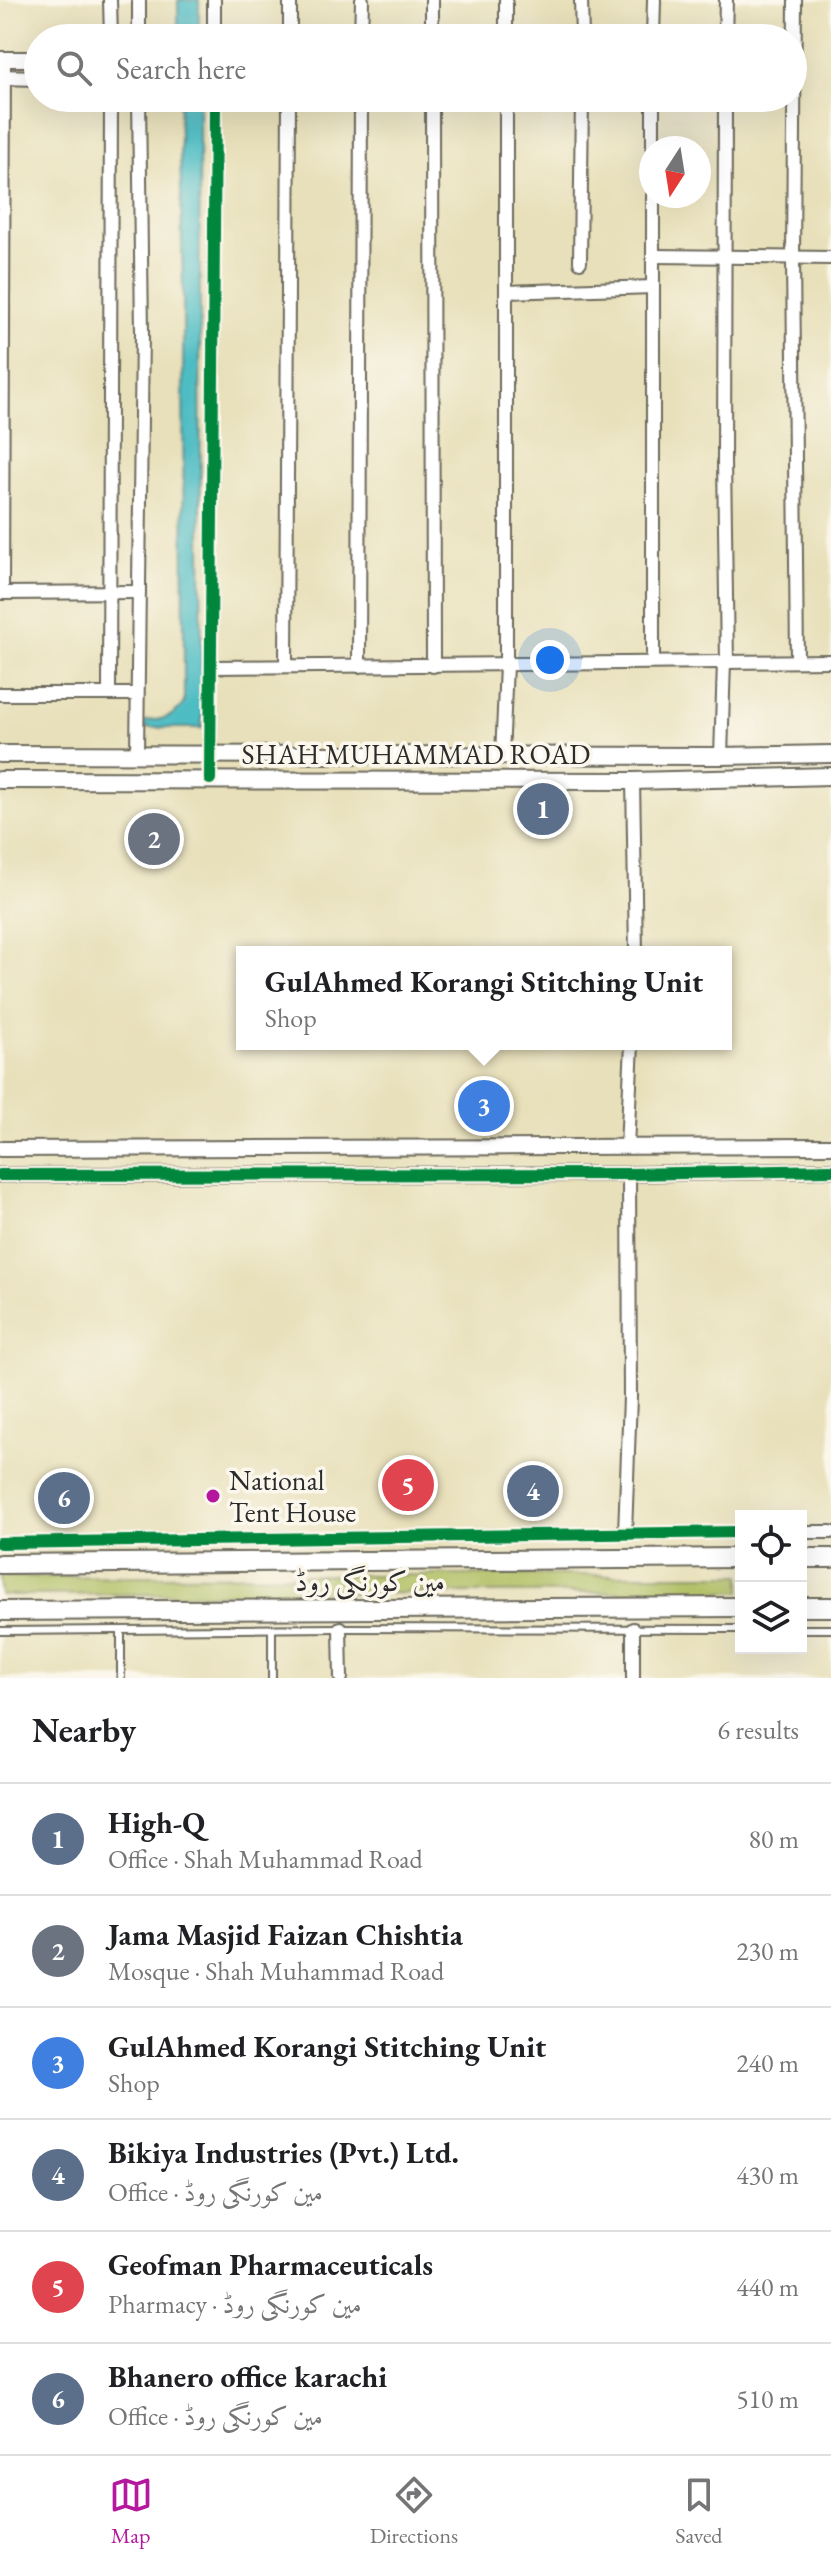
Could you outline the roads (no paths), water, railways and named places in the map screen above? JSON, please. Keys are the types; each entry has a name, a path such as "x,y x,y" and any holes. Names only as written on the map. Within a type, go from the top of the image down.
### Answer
{"main road":[{"name":"SHAH MUHAMMAD ROAD","path":"0,754 137,747 211,753 502,756 831,754"},
{"name":"SHAH MUHAMMAD ROAD","path":"0,780 633,781 831,776"},
{"name":"مین کورنگی روڈ","path":"0,1564 735,1558"},
{"path":"807,1558 831,1558"},
{"name":"مین کورنگی روڈ","path":"0,1611 735,1607"},
{"path":"807,1607 831,1607"}],"street":[{"path":"110,0 111,24"},
{"path":"139,0 139,24"},
{"path":"214,0 214,24"},
{"path":"290,0 290,24"},
{"path":"361,24 362,0"},
{"path":"432,0 432,24"},
{"path":"506,0 506,24"},
{"path":"581,0 582,24"},
{"path":"653,24 654,0"},
{"path":"725,24 726,0"},
{"path":"795,0 795,24"},
{"path":"24,59 2,59 1,593 139,592"},
{"path":"3,77 24,78"},
{"path":"109,694 111,112"},
{"path":"137,747 142,332 139,112"},
{"path":"210,779 215,112"},
{"path":"286,666 289,112"},
{"path":"359,666 361,112"},
{"path":"432,112 433,666"},
{"path":"502,756 506,665 506,112"},
{"path":"580,262 582,112"},
{"path":"653,112 653,136"},
{"path":"721,756 726,663 725,112"},
{"path":"794,112 797,661"},
{"path":"653,208 653,662"},
{"path":"653,256 831,258"},
{"path":"506,292 653,287"},
{"path":"213,667 831,661"},
{"path":"0,694 137,694"},
{"path":"633,781 636,946"},
{"path":"627,1147 632,1050"},
{"path":"0,1149 831,1146"},
{"path":"651,1174 652,1147"},
{"path":"60,1149 61,1174"},
{"path":"0,1175 651,1174 831,1170"},
{"path":"625,1533 630,1397 629,1174"},
{"path":"0,1543 735,1532"},
{"path":"807,1532 831,1532"},
{"path":"340,1628 341,1678"},
{"path":"633,1629 633,1678"}],"lane":[{"path":"272,1629 272,1678"},
{"path":"0,1631 735,1629"},
{"path":"807,1629 831,1629"},
{"path":"121,1630 121,1678"}],"water":[{"path":"178,0 199,0 199,24 178,24"},
{"path":"179,112 199,112 202,728 145,728 145,721 167,717 184,703"}],"place":[{"name":"High-Q","path":"543,809"},
{"name":"Jama Masjid Faizan Chishtia","path":"154,839"},
{"name":"GulAhmed Korangi Stitching Unit","path":"484,1106"},
{"name":"Geofman Pharmaceuticals","path":"408,1485"},
{"name":"Bikiya Industries (Pvt.) Ltd.","path":"533,1491"},
{"name":"National Tent House","path":"213,1496"},
{"name":"Bhanero office karachi","path":"64,1498"}]}
